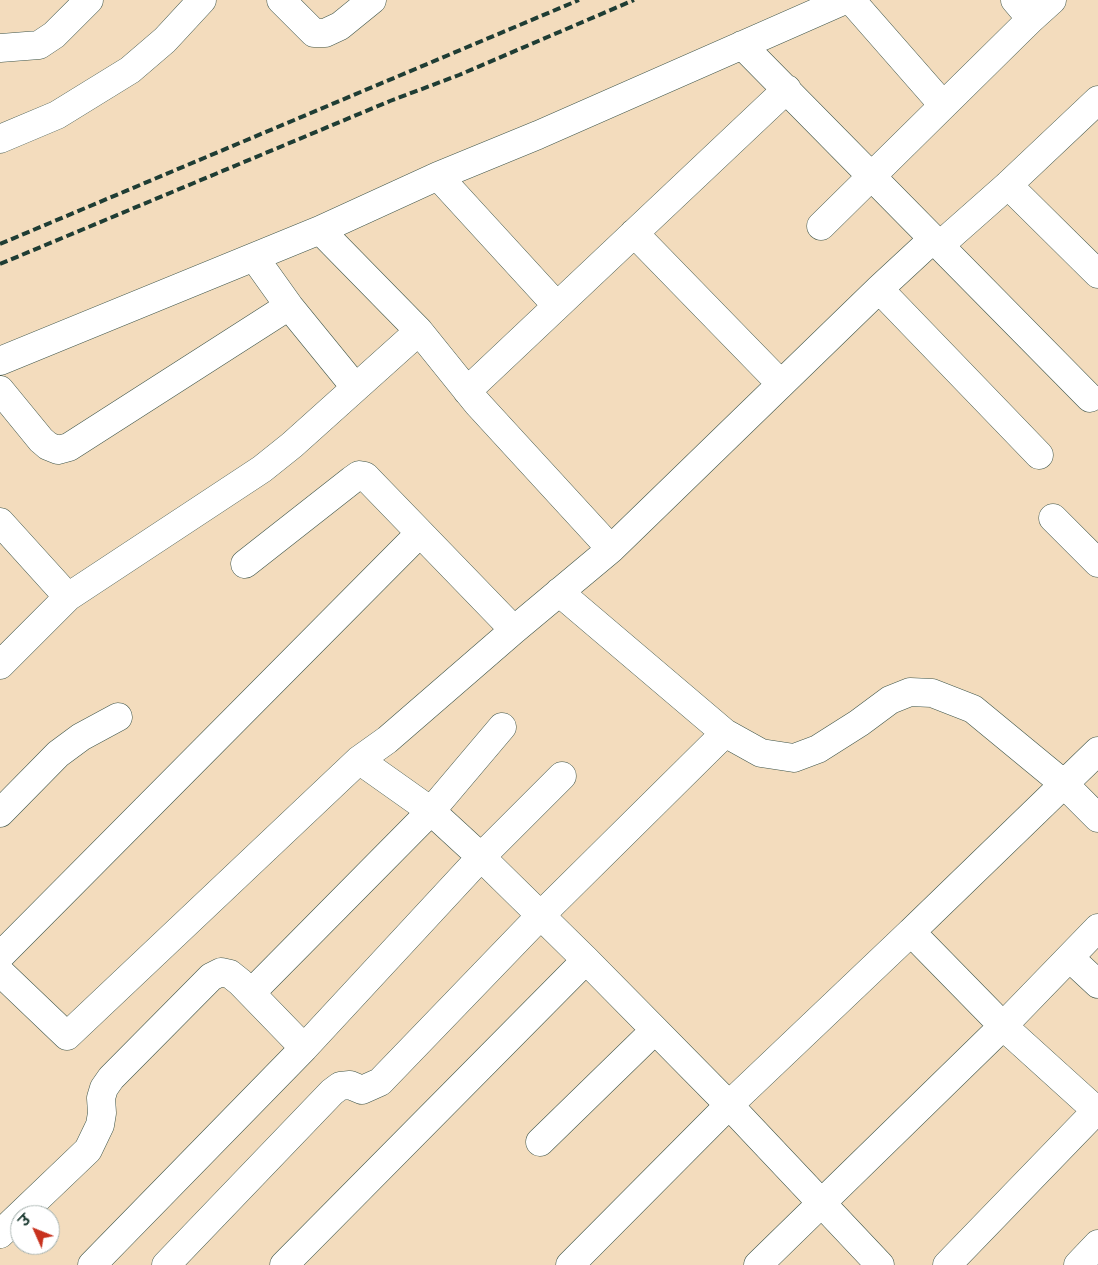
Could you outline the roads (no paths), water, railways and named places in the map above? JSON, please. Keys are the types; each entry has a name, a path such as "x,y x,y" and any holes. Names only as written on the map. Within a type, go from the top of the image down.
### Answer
{"street":[{"path":"0,48 39,45 54,35 89,0"},
{"path":"0,139 57,116 130,70 165,40 202,0"},
{"path":"281,0 314,33 325,33 340,26 372,0"},
{"path":"0,361 320,230 438,176 538,136 845,0"},
{"path":"851,0 944,105"},
{"path":"821,226 944,105 1023,10 1052,0"},
{"path":"742,44 1090,398"},
{"path":"467,391 787,89"},
{"path":"0,972 67,1036 359,760 387,740 611,549 879,289 1008,185 1097,104"},
{"path":"438,176 557,306"},
{"path":"1008,185 1098,274"},
{"path":"320,230 419,331 467,391 611,549"},
{"path":"634,233 781,384"},
{"path":"254,257 289,306 356,387"},
{"path":"879,289 1039,455"},
{"path":"0,390 40,440 58,450 69,447 289,306"},
{"path":"0,665 68,597 262,469 292,445 419,331"},
{"path":"245,564 359,476 364,476 514,630"},
{"path":"1053,518 1098,563"},
{"path":"0,522 68,597"},
{"path":"0,956 420,533"},
{"path":"559,592 725,733 761,753 794,758 818,748 859,723 890,700 910,692 932,693 974,710 1064,784 1098,818"},
{"path":"0,813 58,754 81,738 118,717"},
{"path":"251,993 431,811 502,727"},
{"path":"166,1265 332,1092 340,1086 350,1085 362,1090 380,1082 541,915 725,733"},
{"path":"570,1265 728,1105 911,932 1098,751"},
{"path":"359,760 431,811 541,915 728,1105 880,1265"},
{"path":"92,1265 304,1048 481,857 562,776"},
{"path":"758,1265 1003,1026 1098,928"},
{"path":"911,932 1003,1026 1097,1111 947,1265"},
{"path":"1070,958 1098,984"},
{"path":"284,1265 586,960"},
{"path":"0,1234 88,1150 100,1125 102,1113 101,1098 104,1088 111,1078 211,977 221,972 230,974 304,1048"},
{"path":"540,1142 655,1030"},
{"path":"1078,1265 1098,1244"}],"railway":[{"path":"0,244 579,0"},
{"path":"0,264 390,101 459,75 634,0"}]}
